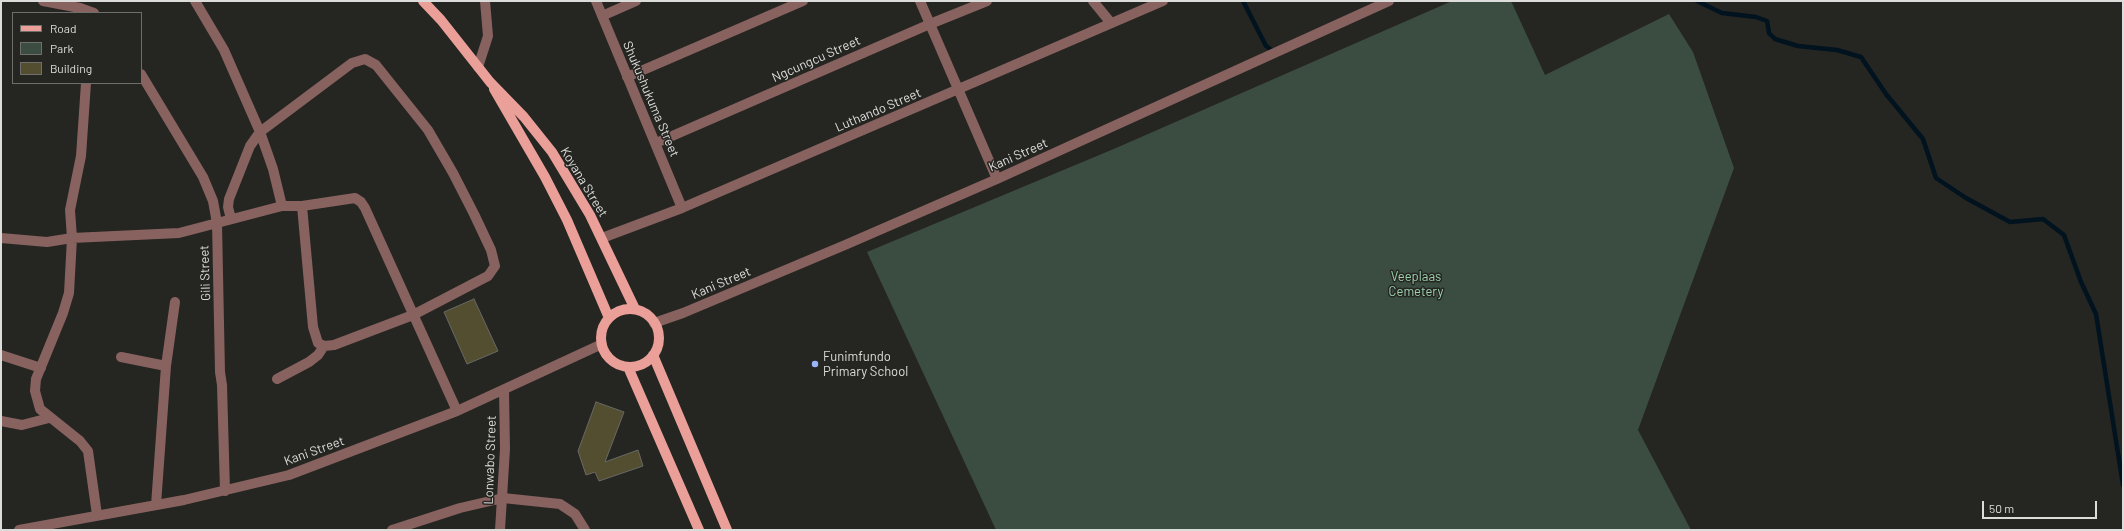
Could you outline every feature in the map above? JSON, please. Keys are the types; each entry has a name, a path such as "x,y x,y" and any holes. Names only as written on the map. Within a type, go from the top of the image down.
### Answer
{"main road":[{"name":"Koyana Street","path":"423,1 490,82 510,101 552,152 590,215 635,309"},
{"name":"Koyana Street","path":"490,82 545,177 567,220 609,318"},
{"path":"626,309 635,309 645,313 654,323 659,337 658,347 653,355 641,364 628,367 619,365 611,360 602,344 604,326 609,318 616,312 626,309"},
{"path":"653,355 727,530"},
{"path":"628,367 699,530"}],"street":[{"path":"43,1 80,8 91,12"},
{"path":"195,1 224,50 260,132 273,169 282,206"},
{"path":"478,67 488,36 485,1"},
{"name":"Shukushukuma Street","path":"596,1 682,208"},
{"path":"602,16 636,1"},
{"path":"627,77 803,1"},
{"path":"920,1 996,179"},
{"name":"Ngcungcu Street","path":"656,143 930,24 987,1"},
{"path":"1094,1 1111,23"},
{"name":"Luthando Street","path":"602,238 682,208 1163,1"},
{"name":"Kani Street","path":"654,323 684,313 996,179 1389,1"},
{"path":"231,219 228,207 229,199 250,146 260,132 352,63 365,59 371,61 384,75 428,130 453,173 495,259 495,266 488,276 413,315 334,346 324,346 318,342 313,327 302,206"},
{"name":"Gili Street","path":"142,76 211,192 217,223 220,372 222,385 225,491"},
{"path":"86,84 81,156 70,210 72,238 69,293 36,379 35,391 40,409 48,418 80,441 88,451 97,515"},
{"path":"1,238 47,242 72,238 179,233 282,206 302,206 355,198 361,202 457,411"},
{"path":"156,505 166,366 175,302"},
{"name":"Kani Street","path":"19,530 225,491 289,475 457,411 602,344"},
{"path":"277,379 309,362 318,355 324,346"},
{"path":"1,355 41,368"},
{"path":"121,358 166,366"},
{"name":"Lonwabo Street","path":"500,530 503,498 504,390"},
{"path":"1,421 22,425 48,418"},
{"path":"392,530 408,528 460,508 503,498 560,504 575,514 585,530"}],"green space":[{"name":"Veeplaas Cemetery","path":"1452,1 1510,1 1545,75 1669,14 1693,52 1734,168 1638,430 1691,530 996,530 867,252 1116,148"}],"building":[{"path":"474,299 498,351 467,364 444,312"},
{"path":"596,402 624,412 605,462 638,450 643,466 599,481 595,472 586,475 578,451"}],"waterway":[{"path":"1243,1 1266,46 1273,51 1276,51"},
{"path":"1697,1 1722,13 1756,17 1767,21 1769,33 1775,39 1798,46 1837,50 1861,57 1886,94 1923,139 1936,178 1966,198 2010,222 2043,219 2064,235 2081,282 2096,314 2123,485"}],"place":[{"name":"Funimfundo Primary School","path":"815,364"}]}
